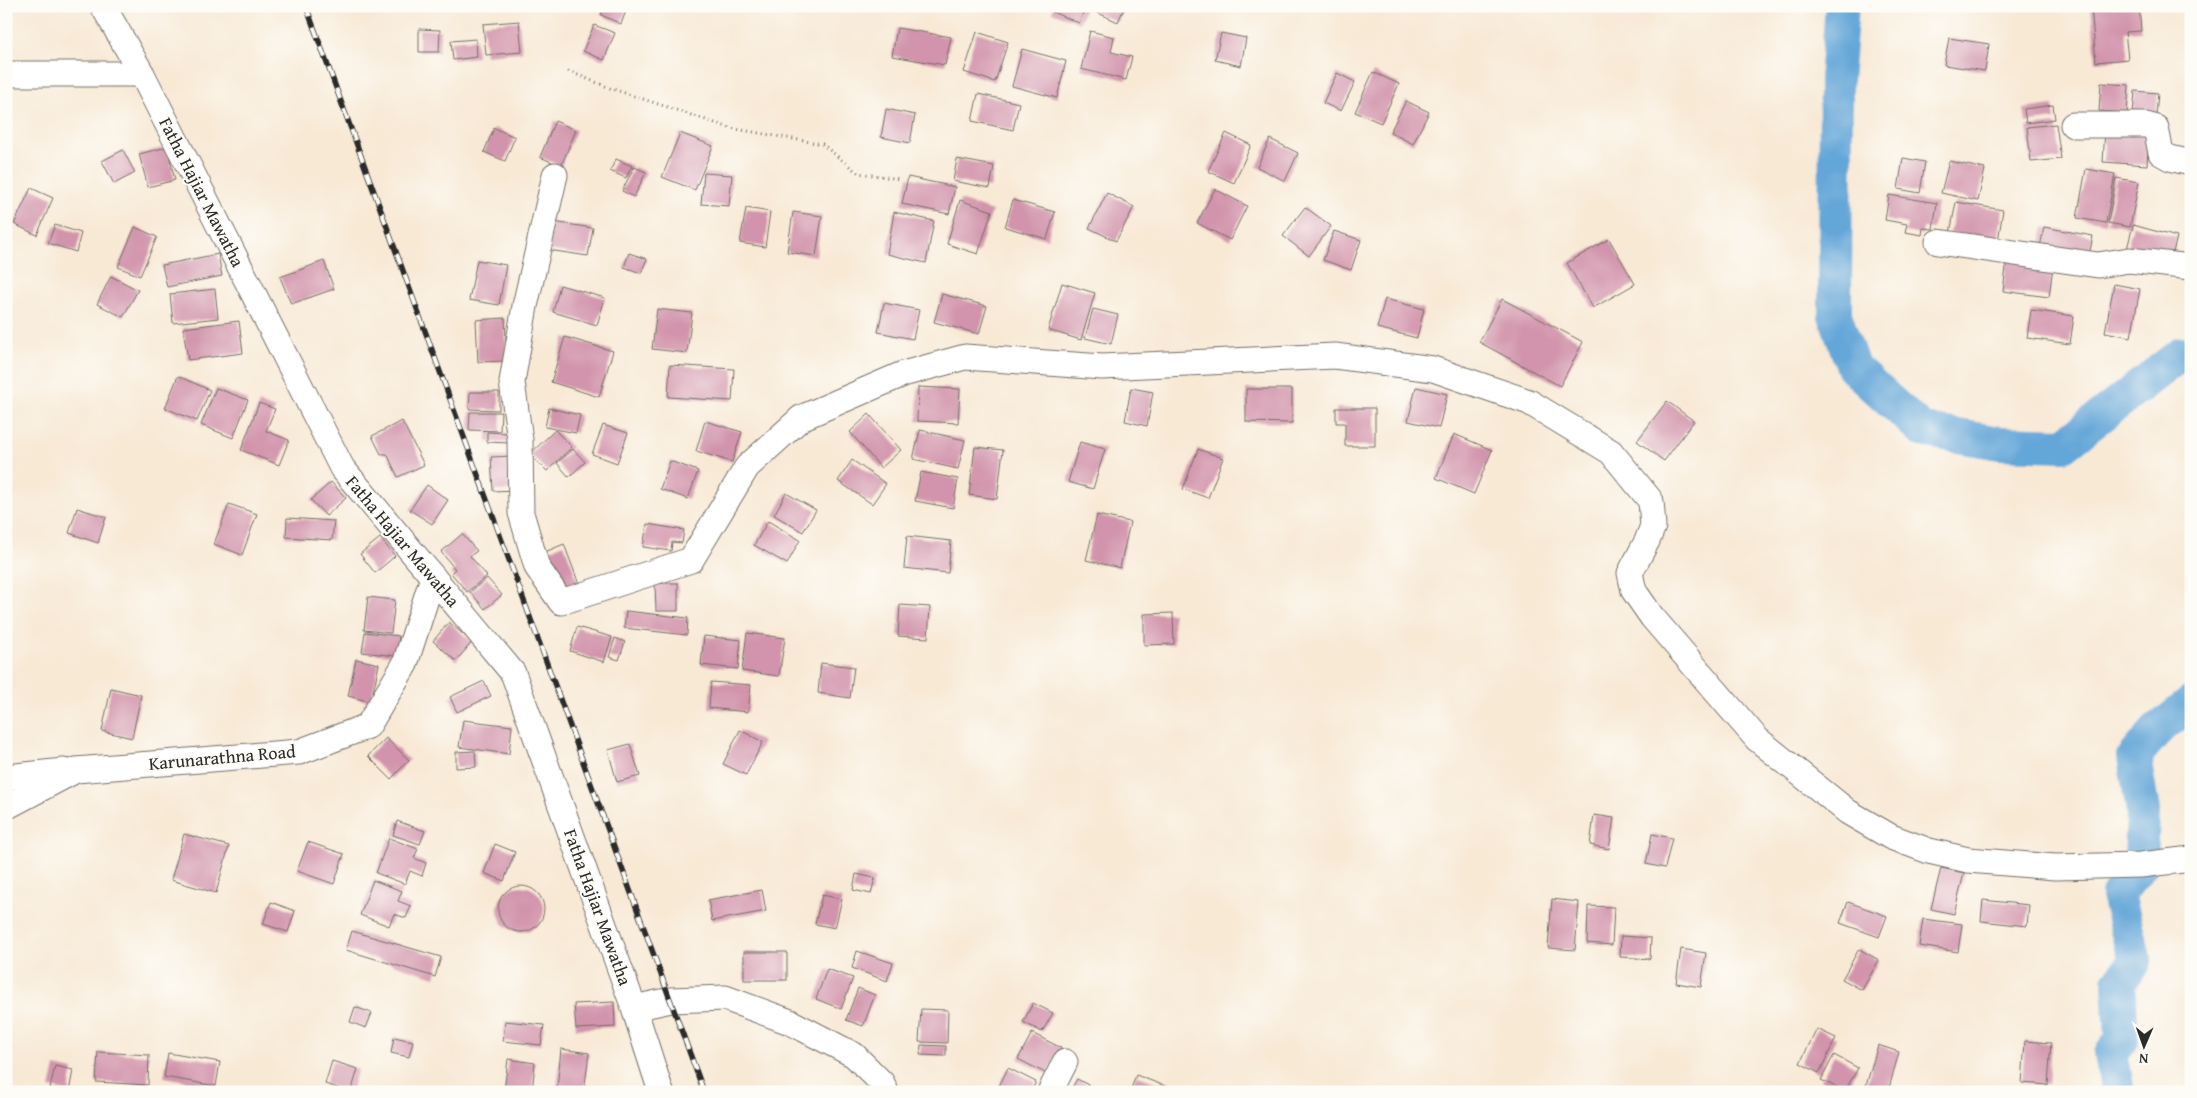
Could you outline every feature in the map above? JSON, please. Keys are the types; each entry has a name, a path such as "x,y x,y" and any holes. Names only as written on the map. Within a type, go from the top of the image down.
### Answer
{"street":[{"name":"Fatha Hajiar Mawatha","path":"103,6 142,74 342,468 513,672 634,1008 661,1092"},
{"path":"6,74 142,74"},
{"path":"2074,125 2146,125 2156,128 2162,152 2170,158 2191,163"},
{"path":"555,175 525,306 512,382 520,440 521,513 537,567 561,602 691,560 747,467 801,418 903,374 965,357 1102,367 1335,356 1433,369 1529,402 1611,452 1651,501 1653,526 1630,573 1634,591 1652,616 1757,739 1848,812 1891,837 1929,851 1968,860 2055,867 2141,865 2191,859"},
{"path":"1938,242 2098,265 2129,260 2191,267"},
{"name":"Karunarathna Road","path":"6,807 76,770 299,752 368,726 405,664 433,577"},
{"path":"6,777 76,770"},
{"path":"634,1008 671,1000 725,998 790,1022 854,1055 882,1083 886,1092"},
{"path":"1050,1092 1066,1062"}],"path":[{"path":"568,71 610,88 730,128 822,144 858,173 900,179"}],"building":[{"path":"604,6 628,6 621,24 601,15"},
{"path":"1054,6 1086,6 1079,23 1052,12"},
{"path":"1087,6 1125,6 1118,22 1087,8"},
{"path":"2139,6 2141,31 2125,32 2128,59 2096,62 2091,7"},
{"path":"519,21 522,52 486,55 483,24"},
{"path":"594,25 615,33 604,60 583,51"},
{"path":"897,28 951,37 945,65 892,56"},
{"path":"419,29 440,30 439,52 419,52"},
{"path":"1090,31 1114,37 1111,52 1132,57 1126,80 1081,69"},
{"path":"977,32 1008,42 995,82 964,72"},
{"path":"1221,33 1246,38 1241,66 1215,60"},
{"path":"1949,38 1989,44 1985,71 1944,65"},
{"path":"476,39 477,57 453,60 451,41"},
{"path":"1022,49 1066,61 1057,98 1012,86"},
{"path":"1373,72 1399,84 1381,123 1355,112"},
{"path":"1337,73 1355,82 1341,111 1323,103"},
{"path":"2101,83 2129,85 2127,113 2099,111"},
{"path":"2135,91 2158,93 2156,116 2133,115"},
{"path":"978,94 1019,103 1013,130 972,121"},
{"path":"1406,101 1429,112 1413,144 1390,132"},
{"path":"2053,105 2055,119 2026,123 2024,109"},
{"path":"886,109 915,115 910,143 881,137"},
{"path":"555,121 576,130 561,166 540,157"},
{"path":"2056,124 2061,159 2031,162 2027,127"},
{"path":"494,128 515,137 505,161 484,152"},
{"path":"2105,129 2149,132 2147,165 2103,162"},
{"path":"680,133 713,146 695,190 662,177"},
{"path":"1226,133 1251,145 1234,183 1208,171"},
{"path":"1270,139 1298,153 1285,181 1257,167"},
{"path":"167,147 175,180 148,187 139,154"},
{"path":"123,150 135,173 114,184 102,161"},
{"path":"1903,158 1925,162 1920,193 1898,189"},
{"path":"616,159 632,166 626,178 610,171"},
{"path":"957,159 994,166 990,188 953,181"},
{"path":"1949,161 1985,169 1978,201 1941,193"},
{"path":"634,167 646,172 634,197 622,191"},
{"path":"2086,169 2115,174 2106,223 2077,218"},
{"path":"704,173 732,175 729,206 701,204"},
{"path":"908,177 955,187 949,214 902,204"},
{"path":"2116,178 2139,182 2130,227 2108,223"},
{"path":"31,188 53,198 37,235 14,224"},
{"path":"1215,189 1247,206 1230,240 1197,223"},
{"path":"1107,193 1134,207 1116,241 1089,228"},
{"path":"1889,195 1937,203 1933,229 1923,228 1922,235 1905,232 1907,224 1885,220"},
{"path":"960,200 992,211 978,254 947,244"},
{"path":"1013,200 1055,212 1047,239 1005,227"},
{"path":"1956,202 2003,210 1998,241 1950,233"},
{"path":"1305,207 1331,226 1309,256 1283,236"},
{"path":"746,208 770,212 765,247 740,243"},
{"path":"793,212 822,216 816,256 787,252"},
{"path":"894,212 934,221 926,263 887,254"},
{"path":"553,222 593,228 588,256 548,250"},
{"path":"55,225 81,233 76,252 48,243"},
{"path":"2133,225 2177,237 2170,264 2126,253"},
{"path":"135,227 157,237 140,276 118,267"},
{"path":"2044,227 2093,236 2088,261 2039,252"},
{"path":"1334,231 1361,240 1351,270 1323,260"},
{"path":"2191,235 2191,256 2186,255"},
{"path":"1609,239 1635,284 1593,308 1567,263"},
{"path":"629,253 647,259 641,273 624,267"},
{"path":"218,254 222,276 167,287 162,265"},
{"path":"477,260 506,265 499,305 469,300"},
{"path":"2007,260 2053,266 2049,297 2003,291"},
{"path":"324,261 334,289 291,304 280,277"},
{"path":"111,276 138,290 123,317 97,304"},
{"path":"1062,283 1095,293 1081,340 1048,330"},
{"path":"2114,284 2140,289 2131,337 2105,332"},
{"path":"560,285 605,298 597,325 553,312"},
{"path":"215,289 218,318 173,323 170,294"},
{"path":"942,294 987,306 979,334 934,322"},
{"path":"1385,299 1424,309 1417,338 1377,328"},
{"path":"1502,299 1583,342 1560,386 1479,342"},
{"path":"884,303 919,310 913,339 878,332"},
{"path":"657,309 692,313 687,353 652,349"},
{"path":"1093,309 1118,315 1111,344 1085,338"},
{"path":"2031,310 2074,316 2070,344 2027,338"},
{"path":"505,318 507,361 478,362 476,320"},
{"path":"239,321 243,353 188,360 183,328"},
{"path":"565,337 613,351 599,397 551,382"},
{"path":"670,365 734,369 732,401 668,397"},
{"path":"178,376 210,390 197,421 165,408"},
{"path":"918,387 960,389 958,423 917,421"},
{"path":"1416,387 1447,394 1439,428 1408,421"},
{"path":"216,388 248,400 233,438 201,425"},
{"path":"1131,388 1153,392 1147,426 1125,421"},
{"path":"1246,389 1292,389 1292,423 1246,422"},
{"path":"470,392 499,392 499,410 469,409"},
{"path":"1667,401 1694,421 1664,461 1637,441"},
{"path":"259,403 275,409 266,431 289,440 279,465 241,450"},
{"path":"549,408 580,415 576,433 545,427"},
{"path":"1336,408 1375,408 1375,446 1345,446 1345,423 1336,423"},
{"path":"470,412 501,412 500,431 469,430"},
{"path":"869,414 901,450 881,468 850,432"},
{"path":"402,421 424,465 398,477 387,454 381,454 372,436"},
{"path":"705,421 742,432 732,462 696,451"},
{"path":"603,425 628,433 617,463 592,454"},
{"path":"555,430 572,447 547,471 530,454"},
{"path":"920,430 965,440 958,469 913,459"},
{"path":"487,432 509,433 509,443 487,442"},
{"path":"1454,434 1492,450 1474,494 1436,478"},
{"path":"1080,442 1105,449 1093,489 1068,482"},
{"path":"975,447 1003,450 997,499 969,495"},
{"path":"573,449 585,462 569,477 557,463"},
{"path":"1198,449 1223,458 1208,498 1183,489"},
{"path":"513,456 515,490 493,491 491,457"},
{"path":"852,460 886,484 872,504 838,481"},
{"path":"670,461 698,471 688,499 660,489"},
{"path":"921,472 958,479 953,508 915,501"},
{"path":"331,482 346,498 326,516 311,500"},
{"path":"427,485 448,500 432,524 410,510"},
{"path":"786,493 816,510 803,532 774,515"},
{"path":"229,504 257,514 242,555 214,544"},
{"path":"77,508 106,517 98,543 69,533"},
{"path":"1097,515 1130,522 1120,568 1086,560"},
{"path":"287,518 334,521 332,540 286,537"},
{"path":"768,521 800,540 787,564 754,545"},
{"path":"647,524 684,530 682,543 672,542 671,551 643,547"},
{"path":"462,534 477,551 470,556 487,576 467,592 451,573 455,569 441,552"},
{"path":"907,536 951,541 948,573 904,568"},
{"path":"380,538 395,556 375,573 360,554"},
{"path":"564,544 579,584 560,591 545,552"},
{"path":"487,578 502,595 485,609 470,592"},
{"path":"655,583 678,583 678,611 656,611"},
{"path":"368,597 395,600 391,633 364,630"},
{"path":"900,605 930,607 928,638 898,636"},
{"path":"626,611 688,618 687,635 624,628"},
{"path":"1173,613 1174,644 1144,645 1144,614"},
{"path":"449,622 472,642 456,661 433,641"},
{"path":"577,627 612,637 604,662 570,651"},
{"path":"365,632 399,636 396,656 362,652"},
{"path":"747,633 785,638 779,676 742,671"},
{"path":"704,636 741,640 738,669 701,665"},
{"path":"615,638 625,642 619,660 609,657"},
{"path":"356,659 379,664 371,702 348,696"},
{"path":"821,663 854,667 850,698 818,693"},
{"path":"484,681 491,696 457,712 450,697"},
{"path":"711,682 751,685 748,712 709,708"},
{"path":"111,688 141,695 132,738 102,731"},
{"path":"463,720 512,726 509,754 459,747"},
{"path":"740,730 763,742 746,775 723,764"},
{"path":"386,738 409,760 391,779 368,756"},
{"path":"630,744 640,776 617,782 608,750"},
{"path":"475,751 476,767 456,768 456,752"},
{"path":"1594,815 1614,818 1609,849 1590,845"},
{"path":"397,821 425,831 420,844 393,835"},
{"path":"184,834 229,846 216,893 171,880"},
{"path":"1652,834 1672,838 1665,868 1646,864"},
{"path":"389,838 418,849 414,858 426,863 422,876 410,871 405,884 376,873"},
{"path":"308,842 344,854 334,884 297,871"},
{"path":"495,844 515,852 504,881 484,873"},
{"path":"1941,868 1964,873 1954,914 1931,909"},
{"path":"856,874 875,878 871,894 853,890"},
{"path":"373,880 402,891 398,901 411,906 406,918 394,914 389,926 360,915"},
{"path":"521,886 534,890 540,896 544,909 540,922 534,928 521,932 508,928 502,922 498,909 502,896 508,890"},
{"path":"762,890 766,911 712,921 708,900"},
{"path":"822,895 842,899 835,928 815,924"},
{"path":"1552,899 1579,902 1575,950 1548,948"},
{"path":"1983,900 2029,905 2027,926 1981,921"},
{"path":"271,902 295,911 288,932 263,924"},
{"path":"1848,902 1887,916 1879,937 1840,923"},
{"path":"1588,906 1614,907 1612,945 1587,943"},
{"path":"1923,919 1962,924 1958,952 1919,946"},
{"path":"352,931 441,957 435,977 346,950"},
{"path":"1621,936 1651,938 1650,959 1620,957"},
{"path":"1681,949 1706,953 1701,987 1676,983"},
{"path":"1859,949 1879,960 1862,990 1842,979"},
{"path":"857,951 893,963 887,981 852,968"},
{"path":"744,952 787,952 787,980 744,980"},
{"path":"827,969 853,978 841,1009 816,999"},
{"path":"858,988 875,995 863,1026 846,1020"},
{"path":"614,1002 615,1027 576,1029 574,1004"},
{"path":"1033,1003 1053,1013 1042,1032 1023,1022"},
{"path":"355,1007 372,1013 366,1028 350,1022"},
{"path":"921,1009 948,1010 947,1043 919,1042"},
{"path":"505,1021 544,1025 541,1045 503,1041"},
{"path":"1817,1029 1836,1038 1819,1073 1800,1063"},
{"path":"1032,1033 1061,1048 1047,1074 1018,1059"},
{"path":"394,1037 413,1041 409,1057 391,1053"},
{"path":"2025,1041 2051,1043 2048,1085 2022,1083"},
{"path":"921,1045 946,1046 946,1056 920,1055"},
{"path":"1878,1045 1899,1052 1888,1092 1874,1092 1865,1089"},
{"path":"561,1049 589,1053 584,1092 557,1089"},
{"path":"98,1052 149,1055 148,1085 96,1082"},
{"path":"168,1053 220,1062 216,1086 164,1077"},
{"path":"1834,1055 1858,1068 1845,1091 1821,1080"},
{"path":"508,1059 535,1063 532,1092 504,1092"},
{"path":"332,1061 358,1069 351,1092 325,1084"},
{"path":"55,1066 73,1070 69,1092 50,1088"},
{"path":"1008,1068 1036,1082 1031,1092 996,1092"},
{"path":"1136,1075 1181,1092 1130,1092"},
{"path":"1077,1079 1094,1088 1092,1092 1070,1092"}],"waterway":[{"path":"1842,6 1836,80 1835,315 1853,367 1922,430 2000,443 2064,445 2181,354 2191,353"},
{"path":"2118,1092 2111,1054 2122,1040 2119,982 2135,961 2118,895 2141,865 2143,811 2134,757 2156,731 2191,703"}],"railway":[{"path":"306,6 704,1092"}]}
